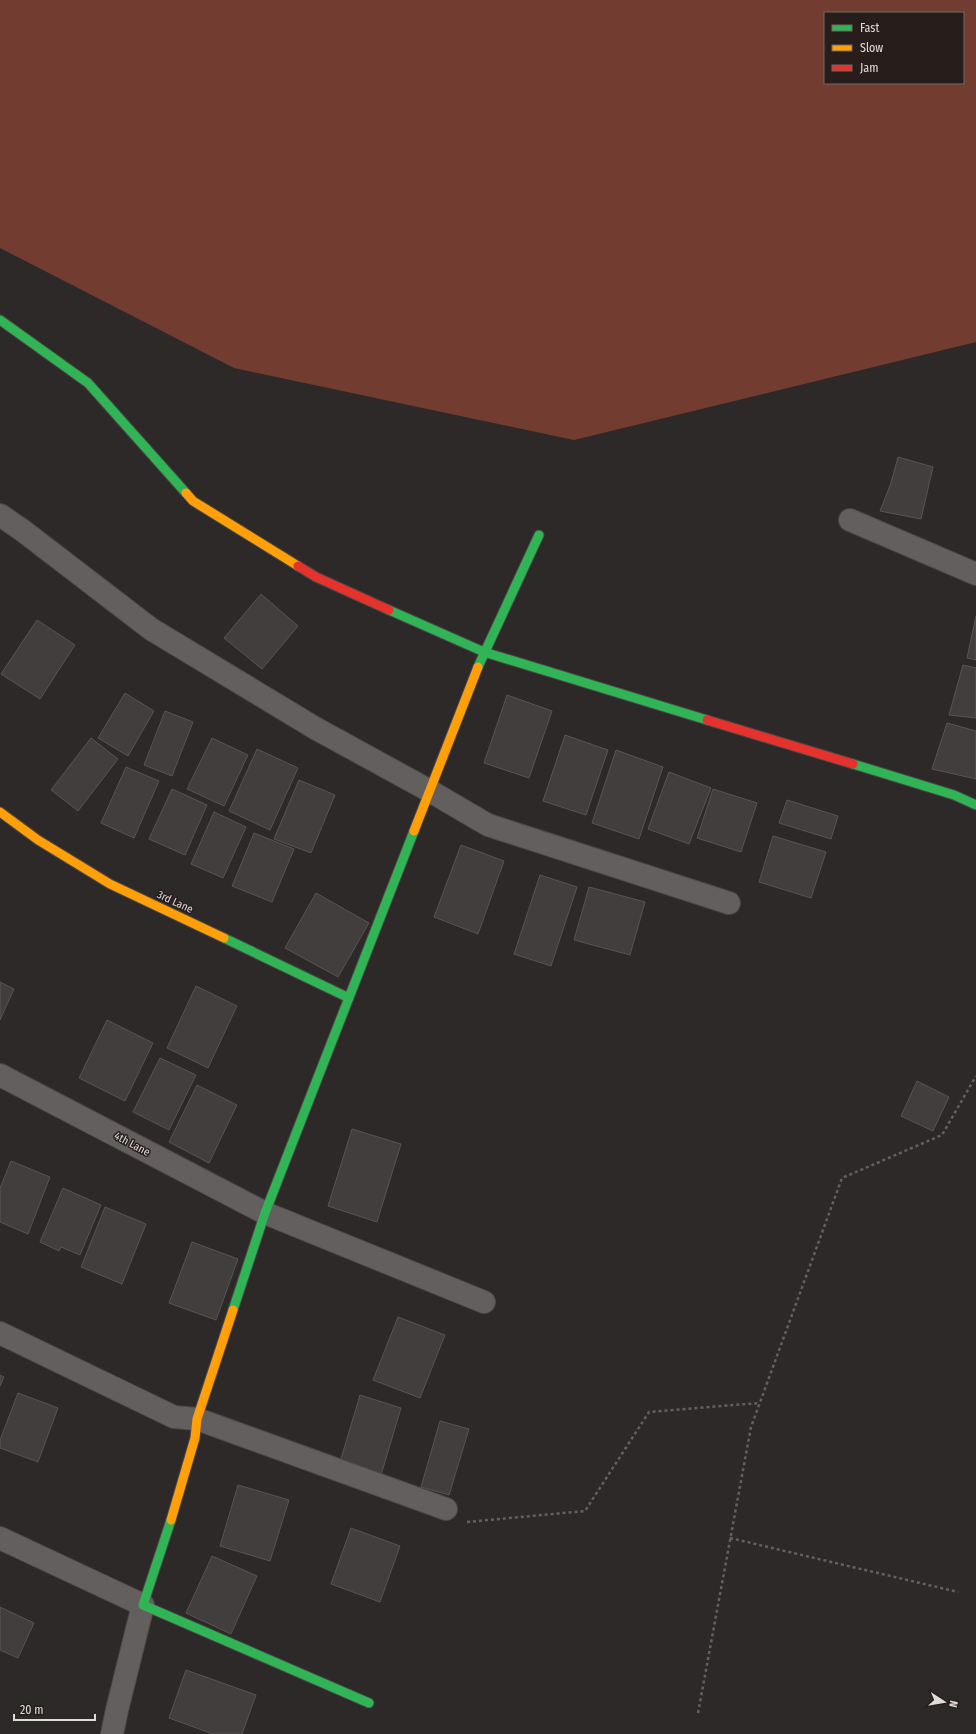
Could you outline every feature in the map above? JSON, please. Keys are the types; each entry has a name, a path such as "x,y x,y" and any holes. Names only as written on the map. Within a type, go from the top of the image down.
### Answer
{"street":[{"path":"0,320 88,383 194,501 316,577 484,652 954,795 976,805"},
{"path":"0,515 22,530 151,629 315,728 430,791 488,825 729,903"},
{"path":"850,520 976,574"},
{"path":"112,1734 143,1605 160,1557 195,1438 197,1419 264,1213 484,652 539,535"},
{"name":"3rd Lane","path":"0,812 38,840 110,884 349,998"},
{"name":"4th Lane","path":"0,1075 264,1213 484,1302"},
{"path":"0,1333 174,1417 197,1419 453,1516"},
{"path":"0,1538 143,1605 370,1703"}],"path":[{"path":"698,1713 751,1427 842,1178 942,1135 976,1076"},
{"path":"453,1516 585,1512 649,1412 760,1403"},
{"path":"730,1538 958,1592"}],"shaded area":[{"path":"0,0 976,0 976,342 574,440 234,368 0,248"}],"building":[{"path":"898,457 933,467 921,519 880,511 891,483"},
{"path":"261,594 298,626 262,669 224,638"},
{"path":"976,616 976,660 967,658"},
{"path":"37,620 75,645 40,699 1,674"},
{"path":"963,665 976,668 976,718 949,715"},
{"path":"125,693 154,711 128,756 98,738"},
{"path":"507,695 552,711 529,778 484,763"},
{"path":"165,711 193,722 172,776 144,765"},
{"path":"947,723 976,731 976,779 932,769"},
{"path":"565,735 608,750 586,815 543,801"},
{"path":"91,738 118,759 78,811 51,790"},
{"path":"212,738 248,755 224,806 187,789"},
{"path":"257,749 298,768 270,830 229,811"},
{"path":"616,750 663,767 639,839 592,823"},
{"path":"126,767 159,781 134,838 101,823"},
{"path":"669,772 711,788 689,844 648,829"},
{"path":"299,780 335,795 311,853 274,839"},
{"path":"172,789 207,805 185,855 149,839"},
{"path":"713,789 757,803 741,852 697,838"},
{"path":"787,800 838,816 831,839 779,823"},
{"path":"214,812 246,827 223,878 191,864"},
{"path":"254,833 294,849 272,902 232,886"},
{"path":"773,836 826,852 811,898 759,882"},
{"path":"461,845 504,861 478,934 434,917"},
{"path":"540,875 577,887 551,966 514,954"},
{"path":"589,887 645,902 630,955 574,940"},
{"path":"316,893 369,923 338,977 285,948"},
{"path":"0,982 14,989 0,1020"},
{"path":"196,986 237,1006 208,1068 167,1048"},
{"path":"107,1020 153,1043 125,1101 79,1078"},
{"path":"160,1058 196,1075 169,1130 133,1112"},
{"path":"917,1081 949,1097 933,1131 901,1116"},
{"path":"197,1085 237,1105 209,1163 169,1142"},
{"path":"352,1129 401,1144 377,1222 328,1206"},
{"path":"11,1161 50,1177 28,1234 0,1222 0,1188"},
{"path":"63,1188 101,1205 80,1255 61,1247 59,1251 40,1242"},
{"path":"105,1207 146,1224 122,1284 81,1267"},
{"path":"192,1242 238,1259 216,1320 169,1303"},
{"path":"398,1317 445,1335 420,1398 373,1380"},
{"path":"0,1375 4,1377 0,1386"},
{"path":"18,1393 58,1408 38,1462 0,1448 0,1440"},
{"path":"360,1395 401,1408 381,1475 340,1462"},
{"path":"440,1421 469,1429 449,1495 421,1487"},
{"path":"238,1485 289,1500 270,1561 220,1546"},
{"path":"351,1528 400,1546 380,1602 331,1584"},
{"path":"212,1556 257,1576 231,1634 186,1613"},
{"path":"0,1607 34,1623 18,1658 0,1650"},
{"path":"186,1670 256,1695 242,1734 213,1734 169,1718"}],"traffic: fast":[{"path":"0,320 88,383 186,493"},
{"path":"478,667 539,535"},
{"path":"389,610 484,652 707,720"},
{"path":"853,764 954,795 976,805"},
{"path":"233,1310 265,1213 414,831"},
{"path":"224,938 349,998"},
{"path":"171,1520 143,1605 369,1703"}],"traffic: slow":[{"path":"186,493 193,501 298,566"},
{"path":"414,831 478,667"},
{"path":"0,812 38,840 110,884 224,938"},
{"path":"171,1520 195,1438 197,1419 233,1310"}],"traffic: jam":[{"path":"298,566 316,577 389,610"},
{"path":"707,720 853,764"}]}
